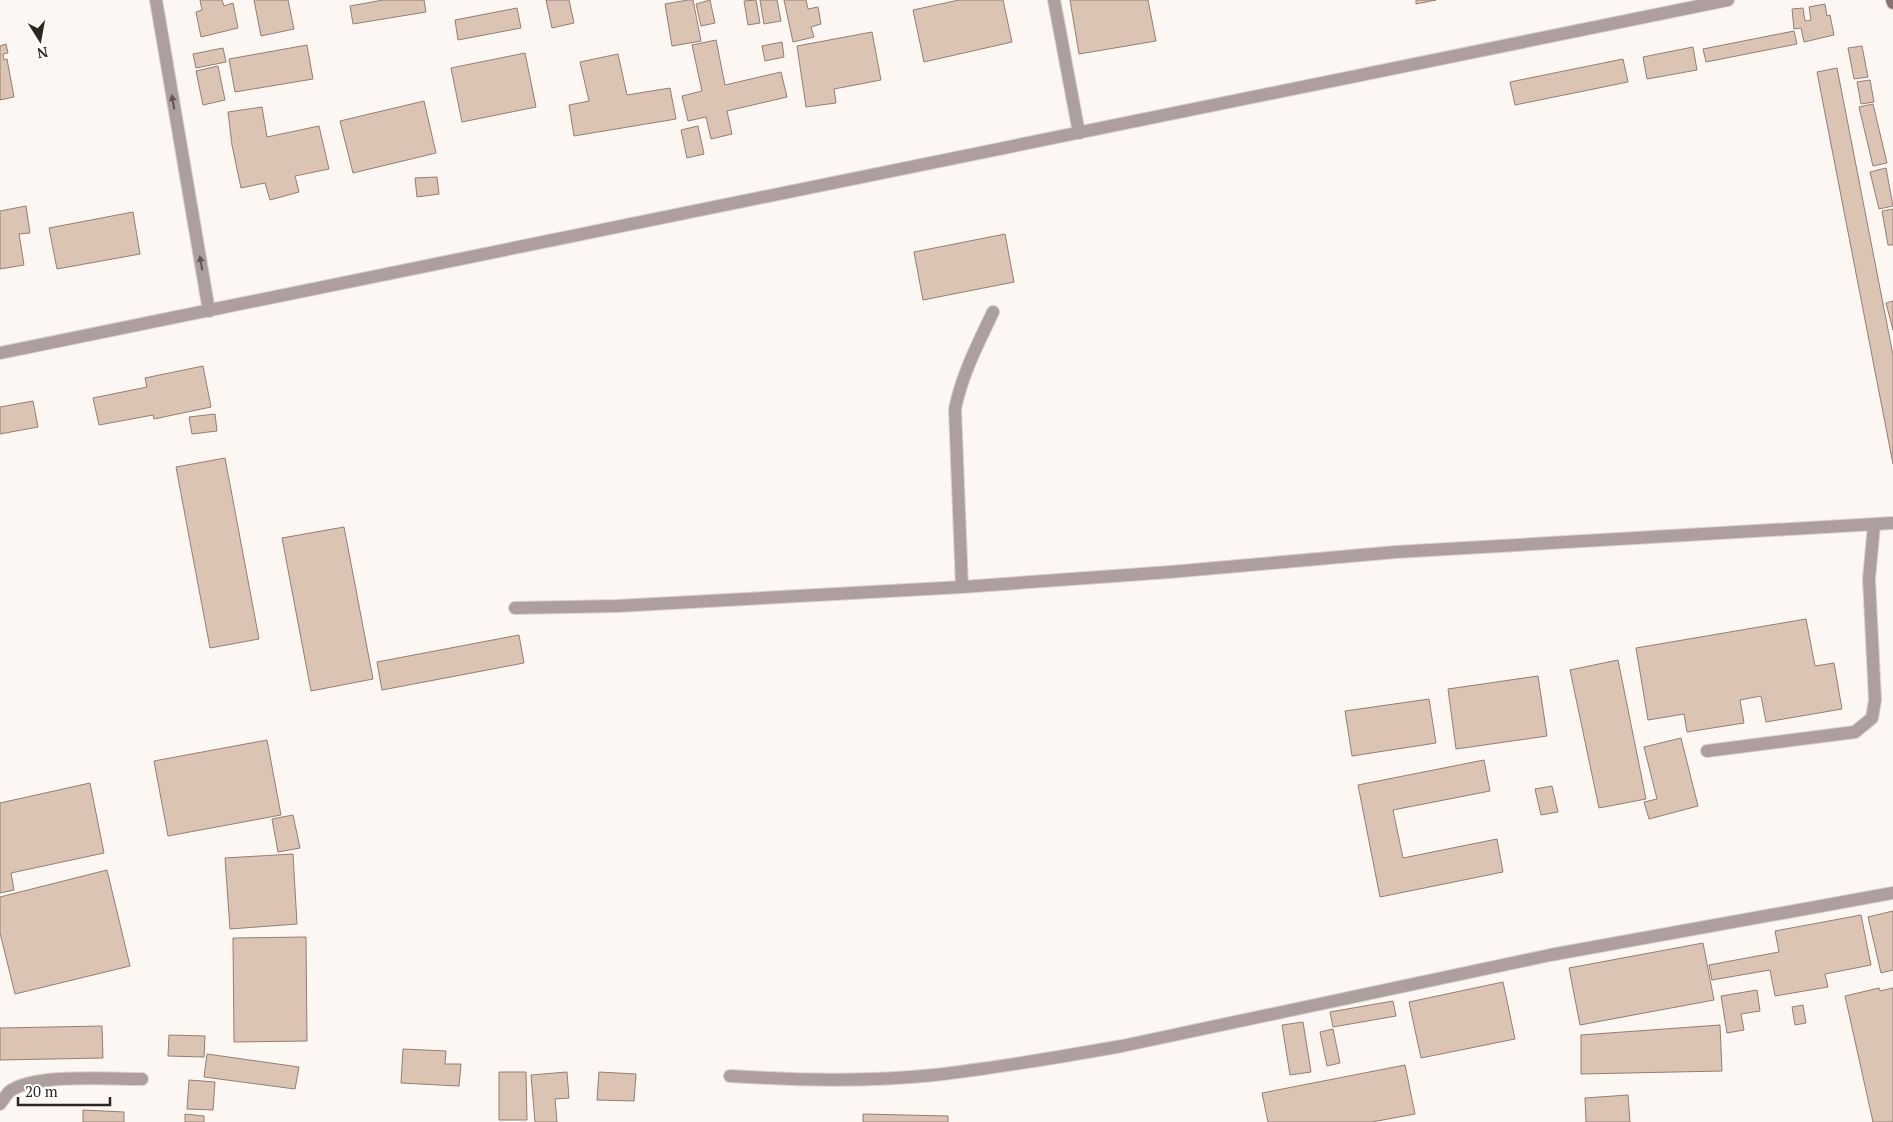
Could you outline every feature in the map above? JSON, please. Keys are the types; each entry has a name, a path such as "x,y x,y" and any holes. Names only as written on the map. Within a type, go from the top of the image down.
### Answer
{"street":[{"path":"156,0 209,311"},
{"path":"1054,0 1080,133"},
{"path":"0,354 1728,0"},
{"path":"962,587 956,409 959,390 967,368 993,312"},
{"path":"515,608 616,606 962,587 1170,572 1396,552 1874,526 1893,523"},
{"path":"1706,751 1855,732 1872,718 1875,700 1869,579 1874,526"},
{"path":"730,1076 802,1080 891,1078 934,1075 1061,1057 1122,1046 1550,955 1893,893"},
{"path":"0,1104 10,1091 31,1082 62,1079 142,1079"}],"building":[{"path":"200,0 222,0 224,6 233,3 238,28 201,37 196,12 202,10"},
{"path":"254,0 288,0 294,29 261,36"},
{"path":"383,0 424,0 426,12 353,24 350,6"},
{"path":"546,0 569,0 574,23 552,28"},
{"path":"693,0 701,41 672,46 665,4"},
{"path":"710,0 715,23 701,26 696,4"},
{"path":"756,0 760,23 748,25 744,1"},
{"path":"760,0 777,0 781,21 764,24"},
{"path":"784,0 806,0 808,9 818,7 821,24 811,27 814,37 793,42"},
{"path":"959,0 1003,0 1012,42 924,62 913,10"},
{"path":"1070,0 1148,0 1156,41 1079,54"},
{"path":"1416,0 1436,0 1416,4"},
{"path":"1825,4 1827,16 1830,15 1834,35 1804,42 1801,28 1794,29 1792,9 1803,8 1805,21 1811,20 1809,7"},
{"path":"517,8 521,28 458,40 455,20"},
{"path":"1794,31 1797,44 1706,62 1703,49"},
{"path":"872,32 881,80 834,89 836,103 806,107 797,46"},
{"path":"716,40 725,85 781,72 787,97 727,111 732,134 711,139 706,117 688,121 682,96 702,91 692,45"},
{"path":"782,42 784,57 765,61 762,46"},
{"path":"6,44 8,53 3,54 4,60 7,59 14,97 0,100 0,46"},
{"path":"307,45 313,79 235,92 229,59"},
{"path":"1862,46 1868,77 1854,79 1848,48"},
{"path":"1693,47 1697,70 1647,79 1643,57"},
{"path":"223,48 226,62 196,68 193,54"},
{"path":"525,53 536,107 462,122 451,68"},
{"path":"618,54 627,95 670,88 676,119 574,136 569,105 589,101 580,62"},
{"path":"1623,59 1628,82 1515,105 1510,82"},
{"path":"218,66 225,100 203,105 196,71"},
{"path":"1837,68 1893,355 1893,464 1817,72"},
{"path":"1870,80 1874,102 1861,104 1857,82"},
{"path":"424,101 436,153 353,173 340,121"},
{"path":"1873,104 1887,163 1873,166 1859,107"},
{"path":"262,107 267,137 319,126 329,169 295,176 299,192 270,200 265,183 241,188 232,145 228,112"},
{"path":"698,126 704,154 687,158 681,130"},
{"path":"1886,168 1893,206 1879,209 1870,172"},
{"path":"437,177 439,194 417,197 415,178"},
{"path":"26,206 30,233 19,234 24,265 0,269 0,211"},
{"path":"1893,209 1893,245 1888,245 1882,211"},
{"path":"133,212 140,254 57,269 49,228"},
{"path":"1005,234 1014,282 923,300 914,252"},
{"path":"1893,301 1893,330 1886,303"},
{"path":"203,366 211,407 154,419 153,415 99,425 93,398 147,387 145,378"},
{"path":"33,401 38,427 0,434 0,407"},
{"path":"215,414 217,431 192,434 189,417"},
{"path":"225,458 259,639 210,648 176,467"},
{"path":"344,527 373,679 311,691 282,538"},
{"path":"1806,619 1815,666 1834,663 1842,709 1766,722 1761,696 1740,700 1744,723 1687,732 1684,714 1648,720 1636,648"},
{"path":"519,635 524,663 382,690 377,662"},
{"path":"1618,660 1646,799 1599,808 1570,670"},
{"path":"1538,676 1547,736 1456,749 1448,689"},
{"path":"1429,699 1436,743 1352,756 1345,711"},
{"path":"1681,738 1698,806 1649,819 1644,802 1657,799 1644,747"},
{"path":"267,740 281,815 168,836 154,761"},
{"path":"1484,760 1490,791 1393,810 1403,858 1497,839 1503,872 1380,897 1358,785"},
{"path":"90,783 104,853 11,873 14,890 0,893 0,803"},
{"path":"1552,786 1558,812 1541,815 1535,789"},
{"path":"293,815 300,848 278,852 272,819"},
{"path":"293,854 297,924 230,929 225,858"},
{"path":"107,870 130,966 15,994 0,933 0,897"},
{"path":"1893,911 1893,970 1881,973 1868,917"},
{"path":"1861,915 1871,965 1825,974 1828,987 1775,996 1770,970 1712,980 1709,965 1779,952 1775,931"},
{"path":"306,937 307,1041 234,1042 233,938"},
{"path":"1703,943 1714,1000 1580,1025 1569,968"},
{"path":"1503,982 1515,1039 1421,1058 1409,1002"},
{"path":"1879,988 1880,991 1893,988 1893,1122 1873,1122 1845,996"},
{"path":"1757,990 1760,1011 1741,1014 1744,1030 1727,1033 1721,996"},
{"path":"1393,1001 1396,1016 1333,1027 1330,1012"},
{"path":"1803,1005 1806,1023 1795,1025 1792,1007"},
{"path":"1303,1022 1311,1072 1290,1075 1282,1025"},
{"path":"1720,1025 1722,1071 1581,1074 1581,1035"},
{"path":"102,1026 103,1058 0,1060 0,1028"},
{"path":"1333,1029 1340,1063 1327,1066 1320,1032"},
{"path":"169,1035 205,1036 204,1057 168,1056"},
{"path":"403,1049 446,1051 445,1064 461,1064 459,1086 401,1083"},
{"path":"207,1054 299,1067 295,1089 204,1077"},
{"path":"1405,1065 1415,1114 1372,1122 1268,1122 1262,1093"},
{"path":"499,1072 526,1072 527,1120 499,1120"},
{"path":"567,1072 569,1098 555,1099 557,1122 535,1122 531,1075"},
{"path":"599,1072 636,1074 634,1101 597,1100"},
{"path":"189,1080 215,1082 213,1110 187,1109"},
{"path":"1628,1095 1630,1122 1586,1122 1585,1098"},
{"path":"83,1110 124,1112 124,1122 83,1122"},
{"path":"185,1114 204,1116 204,1122 185,1122"},
{"path":"863,1114 948,1116 948,1122 863,1122"}]}
